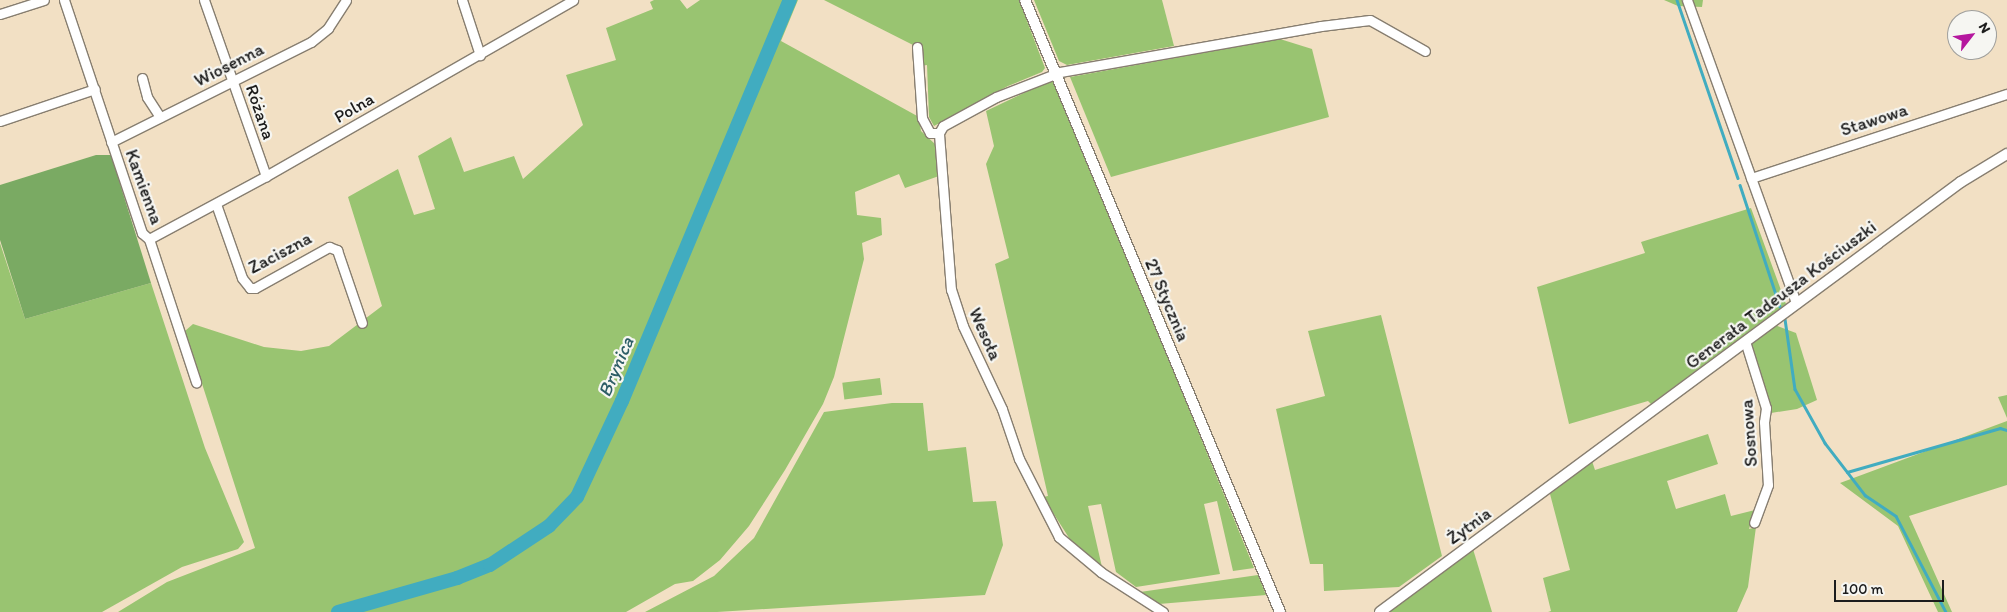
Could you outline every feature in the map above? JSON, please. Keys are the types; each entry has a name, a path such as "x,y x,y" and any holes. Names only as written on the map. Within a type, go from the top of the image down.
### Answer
{"street":[{"path":"0,14 44,0"},
{"name":"Kamienna","path":"64,0 142,233 149,239 196,382"},
{"name":"Różana","path":"204,0 266,176"},
{"name":"Wiosenna","path":"111,142 311,42 328,28 346,0"},
{"path":"462,0 480,55"},
{"name":"Polna","path":"149,239 266,176 480,55 572,0"},
{"name":"27 Stycznia","path":"1026,0 1280,612"},
{"path":"1687,0 1796,303"},
{"path":"917,47 922,118 930,133 939,133 943,126 996,97 1056,74 1370,20 1424,51"},
{"path":"142,78 147,97 160,117"},
{"path":"0,121 95,89"},
{"name":"Stawowa","path":"1751,178 2007,94"},
{"name":"Wesoła","path":"939,133 951,290 963,326 1002,409 1019,460 1059,537 1101,572 1163,612"},
{"name":"Generała Tadeusza Kościuszki","path":"1577,466 1961,182 2007,154"},
{"name":"Zaciszna","path":"216,204 242,278 250,288 255,288 329,247 337,250 362,323"},
{"name":"Sosnowa","path":"1745,341 1766,408 1764,422 1768,484 1754,523"},
{"name":"Żytnia","path":"1380,612 1577,466"}],"green space":[{"path":"654,0 680,0 687,9 700,0 798,0 781,41 919,117 921,131 935,144 939,176 905,188 899,174 855,192 857,215 881,218 882,235 862,243 864,259 834,377 823,404 785,470 749,526 720,560 693,581 675,584 626,612 118,612 167,582 255,548 185,331 193,324 264,347 301,351 329,346 382,306 348,197 398,169 414,215 435,209 418,156 451,137 464,172 514,156 523,179 583,125 566,75 616,60 606,28 653,9 650,2"},
{"path":"824,0 1019,0 1045,68 1042,72 1008,86 934,126 929,117 927,65 915,67 913,45"},
{"path":"1034,0 1162,0 1174,46 1067,65 1059,61"},
{"path":"1664,0 1703,0 1702,7 1678,6"},
{"path":"1280,39 1312,49 1329,117 1111,177 1070,77"},
{"path":"1051,80 1055,82 1254,568 1233,571 1217,501 1204,504 1220,574 1136,587 1116,572 1101,504 1088,506 1102,567 1071,541 1043,497 1048,496 995,264 1009,258 986,164 994,146 986,111"},
{"path":"96,155 111,155 151,283 25,319 0,240 0,185"},
{"path":"1751,208 1786,304 1651,404 1648,401 1569,424 1537,287 1645,253 1641,242"},
{"path":"0,243 25,319 151,283 205,448 244,542 238,549 182,567 102,612 0,612"},
{"path":"1381,315 1442,556 1399,587 1324,591 1323,564 1310,564 1276,409 1325,396 1308,331"},
{"path":"1775,325 1796,333 1817,400 1797,409 1771,413 1750,344"},
{"path":"880,378 882,395 844,400 842,383"},
{"path":"2007,395 2007,418 1998,397"},
{"path":"892,403 923,403 928,451 966,447 973,502 996,501 1003,545 985,595 717,612 645,612 714,576 754,538 824,412"},
{"path":"2007,421 2007,485 1909,516 1952,612 1938,612 1898,526 1840,483"},
{"path":"1708,434 1718,464 1667,481 1676,509 1725,494 1731,516 1755,510 1749,529 1756,527 1748,587 1737,612 1548,612 1551,611 1543,578 1570,570 1550,494 1592,461 1595,470"},
{"path":"1473,549 1492,612 1386,612"},
{"path":"1258,575 1266,595 1159,604 1140,592"}],"waterway":[{"name":"Brynica","path":"338,612 457,578 490,565 549,526 577,497 622,401 790,0"},
{"path":"1677,0 1738,178"},
{"path":"1740,185 1780,307"},
{"path":"1785,319 1795,389 1825,443 1865,495 1896,516 1946,612"},
{"path":"1847,472 2000,428 2007,430"}]}
